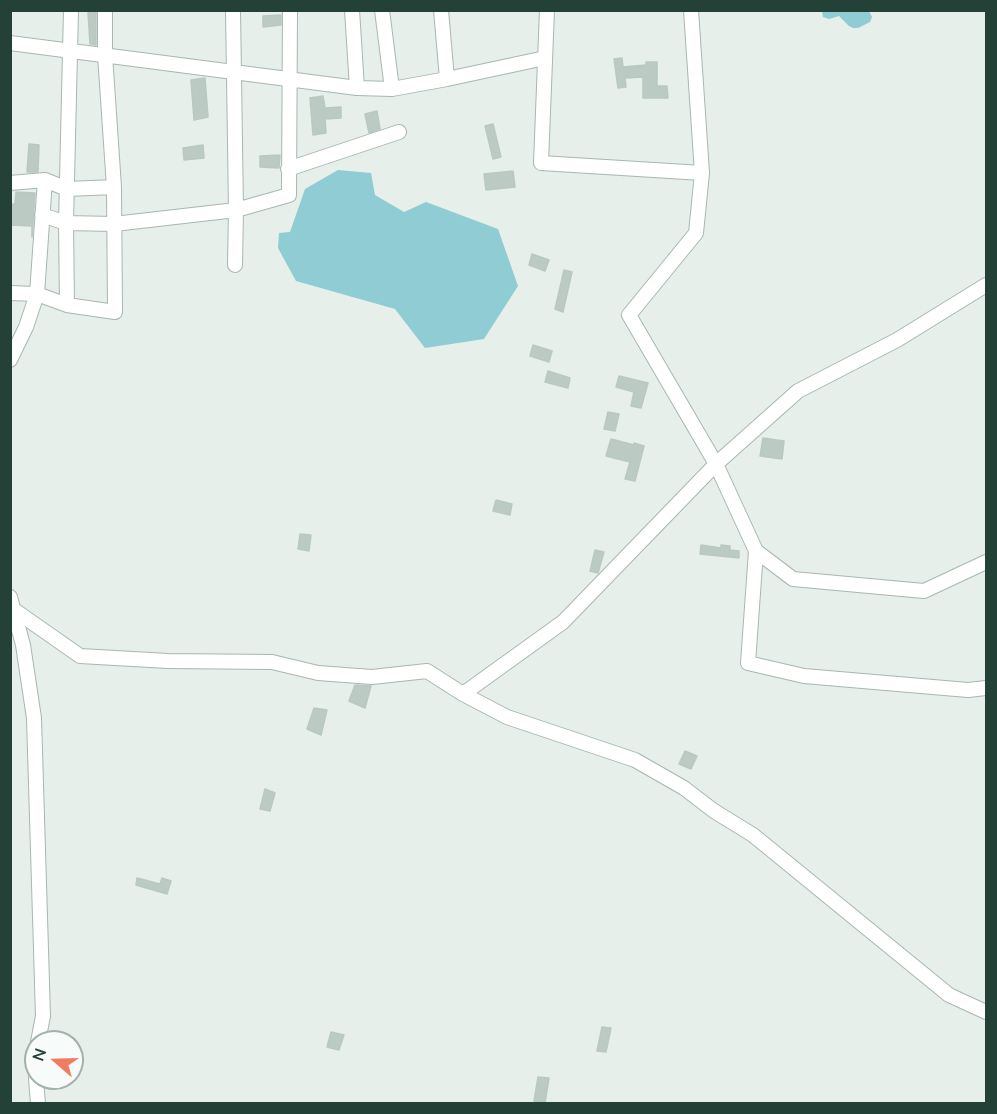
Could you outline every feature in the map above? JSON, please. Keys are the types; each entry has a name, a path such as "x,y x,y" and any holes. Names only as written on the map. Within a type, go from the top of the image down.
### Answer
{"street":[{"path":"67,305 66,223 71,10"},
{"path":"10,293 37,294 67,305 115,312 114,187 105,55 105,10"},
{"path":"233,10 235,265"},
{"path":"42,215 66,223 114,224 236,210 289,195 290,10"},
{"path":"352,10 357,88"},
{"path":"382,10 392,89"},
{"path":"441,10 447,79"},
{"path":"547,10 542,163 702,173"},
{"path":"691,10 702,173 696,233 629,315 717,464 756,551 748,663 804,676 968,690 987,688"},
{"path":"10,43 357,88 392,89 545,58"},
{"path":"288,170 399,132"},
{"path":"10,183 45,180 67,189 114,187"},
{"path":"10,360 26,327 37,294 45,180"},
{"path":"463,694 563,622 717,464 798,391 897,340 987,285"},
{"path":"756,551 793,579 924,591 987,562"},
{"path":"11,604 80,656 168,661 272,662 318,673 372,677 427,672 507,717 635,760 684,788 714,811 753,835 949,995 987,1012"},
{"path":"11,604 23,645 34,718 43,1016 40,1030"}],"water":[{"path":"822,11 869,11 872,17 870,22 853,28 839,16 829,19 823,17"},
{"path":"338,170 371,173 375,195 404,212 426,202 498,229 518,286 484,339 425,348 395,309 296,281 278,248 279,233 290,232 305,189"}],"building":[{"path":"96,11 96,45 90,44 88,12"},
{"path":"281,15 281,25 263,27 263,16"},
{"path":"622,58 623,67 657,62 657,86 667,86 668,98 643,98 643,77 625,78 626,87 618,88 614,59"},
{"path":"205,78 208,117 194,120 191,80"},
{"path":"323,96 325,108 341,107 341,118 325,119 326,133 313,135 310,98"},
{"path":"377,111 380,129 369,133 365,114"},
{"path":"493,124 501,157 493,159 485,126"},
{"path":"29,144 39,145 38,172 27,172"},
{"path":"203,145 204,158 184,160 183,148"},
{"path":"280,155 279,168 260,167 260,156"},
{"path":"513,171 515,187 486,190 484,174"},
{"path":"16,192 35,193 32,237 32,226 10,225 10,204 15,204"},
{"path":"532,254 549,260 545,271 529,265"},
{"path":"564,270 572,272 563,312 555,309"},
{"path":"533,345 552,351 549,362 530,356"},
{"path":"548,371 570,378 568,388 545,382"},
{"path":"619,376 648,383 641,408 631,406 634,392 616,387"},
{"path":"608,412 619,414 615,431 604,429"},
{"path":"763,438 784,441 782,459 760,456"},
{"path":"611,439 644,446 635,481 625,479 630,462 606,456"},
{"path":"496,500 512,504 510,515 493,511"},
{"path":"300,534 311,535 309,551 298,549"},
{"path":"701,545 721,548 721,545 730,546 730,550 739,551 739,558 700,554"},
{"path":"595,550 604,552 598,573 590,571"},
{"path":"355,685 371,686 365,708 349,701"},
{"path":"314,708 327,710 321,735 307,729"},
{"path":"685,751 697,756 691,769 679,764"},
{"path":"265,789 275,793 270,811 260,809"},
{"path":"137,878 160,884 162,878 171,881 167,894 136,885"},
{"path":"602,1027 611,1028 606,1052 597,1051"},
{"path":"331,1032 344,1035 339,1050 327,1047"},
{"path":"538,1077 549,1078 545,1103 534,1101"}]}
